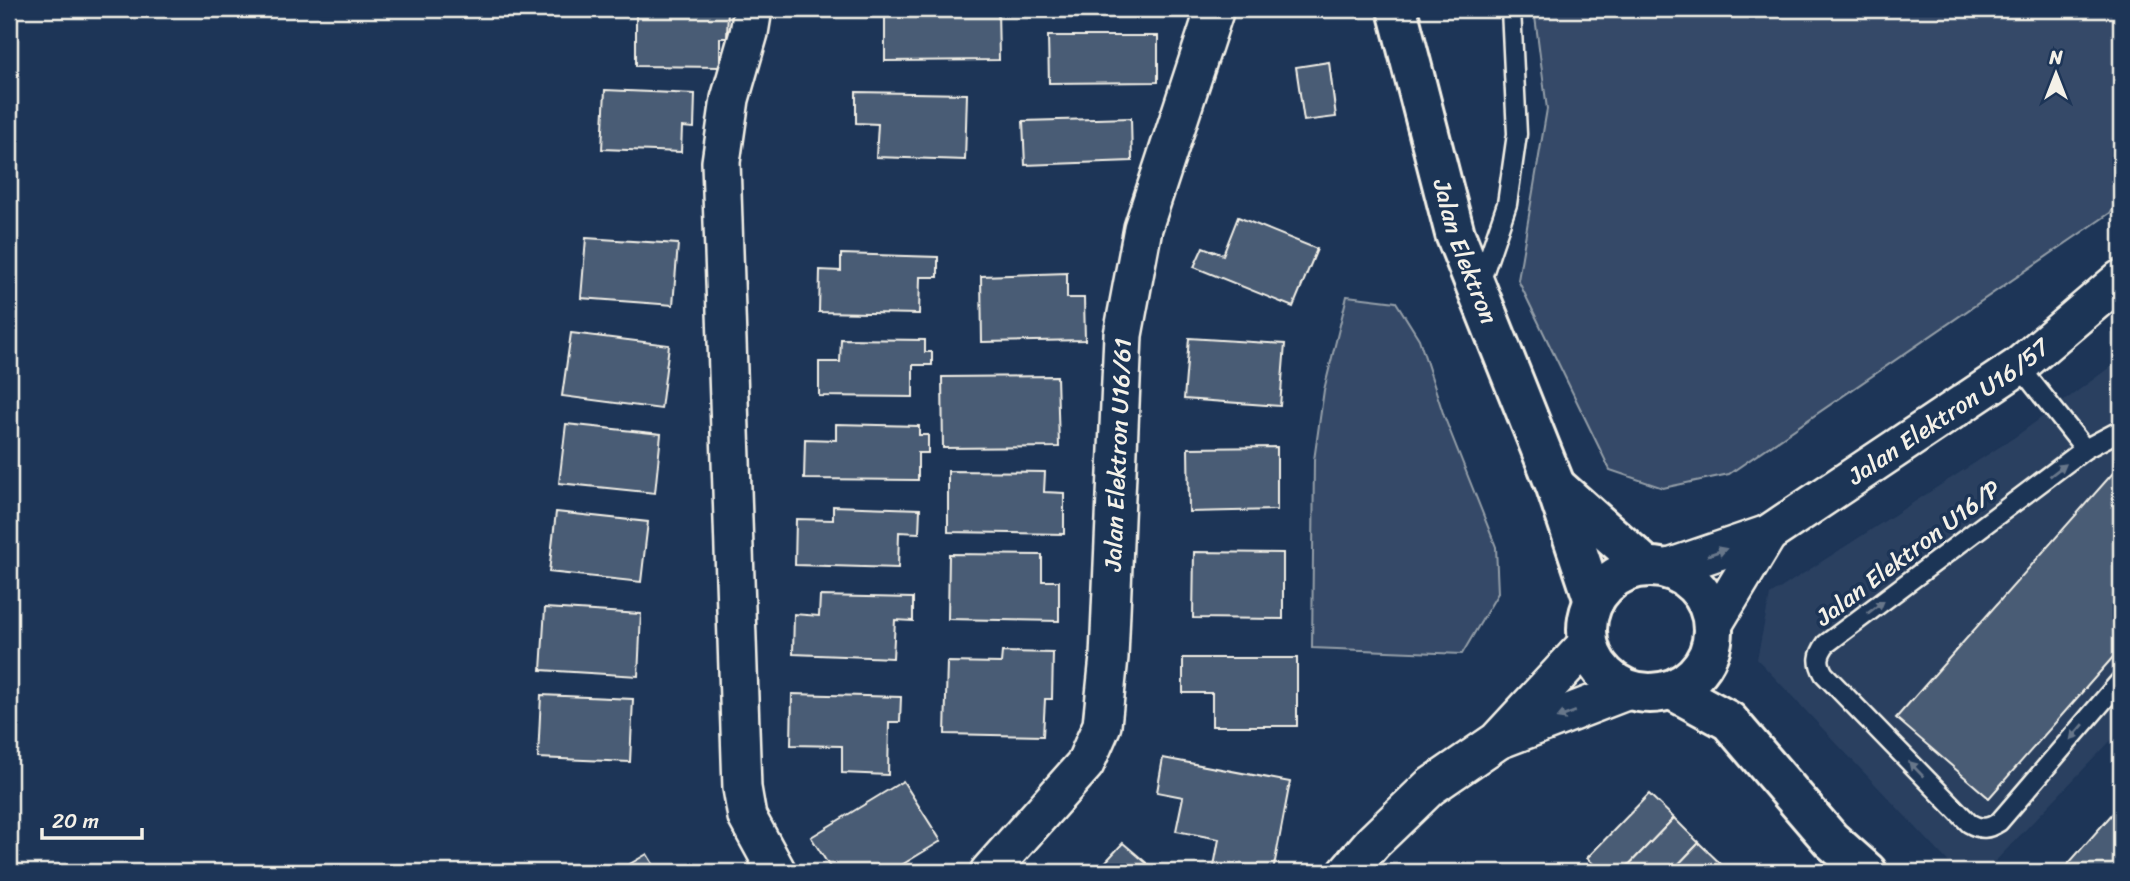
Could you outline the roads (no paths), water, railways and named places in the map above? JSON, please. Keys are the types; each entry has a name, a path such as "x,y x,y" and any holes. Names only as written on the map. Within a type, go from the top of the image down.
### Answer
{"street":[{"path":"753,9 750,33 730,99 721,162 742,788 747,817 754,834 777,872"},
{"name":"Jalan Elektron U16/61","path":"989,872 1085,764 1102,725 1109,657 1123,335 1143,228 1215,9"},
{"name":"Jalan Elektron","path":"1397,9 1455,234 1556,486 1594,601"},
{"name":"Jalan Elektron U16/57","path":"1657,568 1768,534 2019,366 2121,279"},
{"name":"Jalan Elektron","path":"1556,486 1657,568"},
{"name":"Jalan Elektron U16/57","path":"1713,634 1768,534"},
{"path":"1713,634 1704,663 1690,679 1672,690 1650,693 1629,690 1602,672 1588,643 1587,621 1594,601 1616,578 1657,568 1684,577 1699,590 1709,606 1729,721"},
{"path":"1347,872 1373,842 1430,787 1497,741 1588,643"},
{"path":"1497,741 1629,690"},
{"path":"1672,690 1729,721 1831,840 1867,872"}],"lane":[{"path":"1477,292 1507,204 1517,134 1511,9"},
{"path":"2019,366 2085,449"},
{"name":"Jalan Elektron U16/P","path":"2121,430 2085,449 1826,644 1820,653 1819,664 1824,674 1969,823 1979,828 1989,828 1999,822 2121,680"}]}
